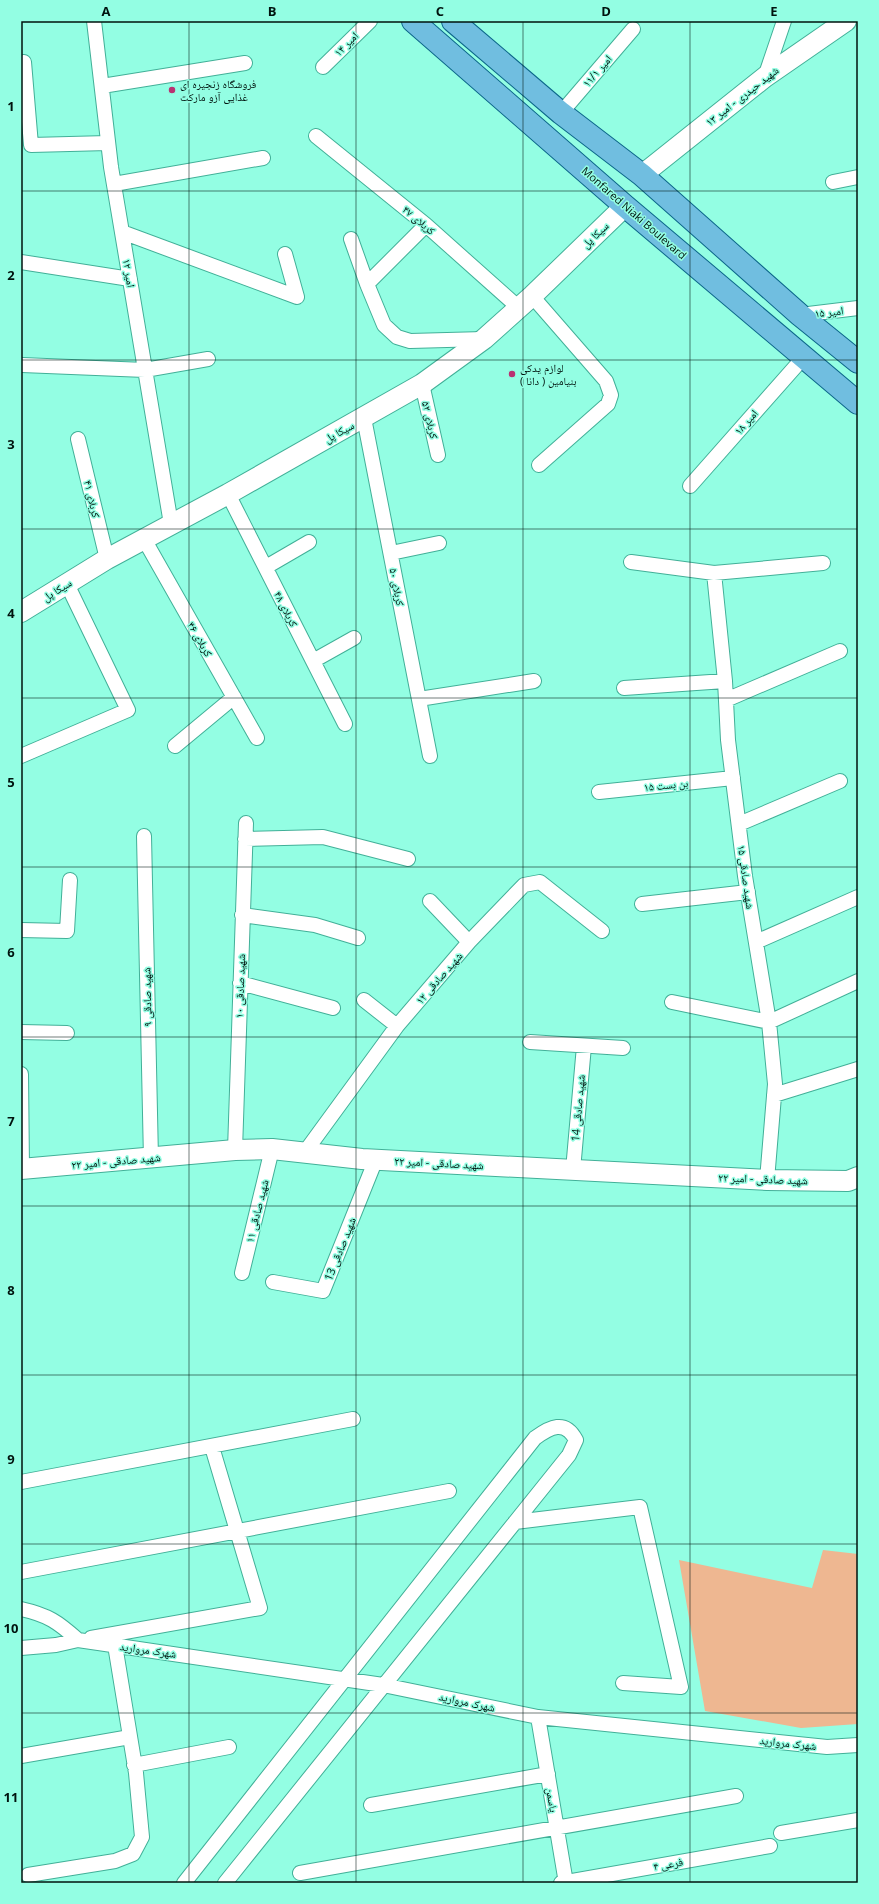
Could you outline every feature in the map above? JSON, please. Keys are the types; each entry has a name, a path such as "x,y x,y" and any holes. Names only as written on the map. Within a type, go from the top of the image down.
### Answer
{"main road":[{"name":"Monfared Niaki Boulevard","path":"413,21 625,206 858,403"},
{"path":"453,21 561,113 642,175 800,315 858,362"}],"street":[{"name":"امير ۱۲","path":"94,21 114,184 171,524"},
{"name":"امیر ۱۴","path":"323,67 370,21"},
{"path":"765,77 784,21"},
{"name":"شهید حیدری - امیر ۱۳","path":"642,175 765,77 846,21"},
{"name":"امیر ۱۱/۱","path":"561,113 633,29"},
{"path":"24,62 31,145 108,143"},
{"path":"102,86 245,63"},
{"name":"کربلای ۴۷","path":"316,136 426,225 526,302 606,381 610,395 608,404 539,465"},
{"path":"114,184 263,158"},
{"path":"833,182 858,177"},
{"name":"سیکا پل","path":"21,612 107,559 228,494 422,384 484,339 526,302 625,206"},
{"path":"367,284 426,225"},
{"path":"122,232 297,297 285,254"},
{"path":"351,239 384,325 397,337 410,341 484,339"},
{"path":"21,262 130,279"},
{"name":"امیر ۱۵","path":"800,315 858,308"},
{"name":"امیر ۱۸","path":"690,486 803,358"},
{"path":"22,365 145,370 208,359"},
{"name":"کربلای ۵۲","path":"422,384 438,455"},
{"name":"کربلای ۵۰","path":"364,418 430,756"},
{"name":"کربلای ۴۱","path":"78,439 107,559"},
{"name":"کربلای ۴۸","path":"228,494 344,724"},
{"name":"کربلای ۴۶","path":"144,539 257,738"},
{"path":"266,567 309,542"},
{"path":"391,553 439,543"},
{"path":"631,562 714,573 823,563"},
{"name":"شهید صادقی ۱۵","path":"714,573 725,681 728,740 748,892 769,1022 775,1084 767,1180"},
{"path":"22,754 128,710 67,584"},
{"path":"313,661 354,638"},
{"path":"726,700 840,651"},
{"path":"419,699 534,681"},
{"path":"624,688 725,681"},
{"path":"175,746 234,697"},
{"name":"بن بست ۱۵","path":"599,792 733,778"},
{"path":"739,824 840,781"},
{"name":"شهید صادقی ۱۰","path":"235,1150 246,823"},
{"name":"شهید صادقی ۹","path":"144,836 150,1159"},
{"path":"245,839 323,837 408,859"},
{"path":"21,930 67,931 70,880"},
{"name":"شهید صادقی ۱۲","path":"305,1152 397,1026 469,942 524,885 540,882 602,931"},
{"path":"642,904 748,892"},
{"path":"756,942 858,897"},
{"path":"430,900 469,942"},
{"path":"242,916 315,925 358,938"},
{"path":"672,1002 769,1022 858,981"},
{"path":"240,983 333,1008"},
{"path":"364,1000 397,1026"},
{"path":"21,1032 67,1033"},
{"path":"530,1042 623,1048"},
{"name":"شهید صادقی 14","path":"572,1170 584,1046"},
{"path":"774,1096 858,1069"},
{"path":"21,1074 21,1169"},
{"name":"شهید صادقی - امیر ۲۲","path":"21,1169 150,1159 235,1150 272,1149 376,1159 767,1180 848,1181 858,1177"},
{"name":"شهید صادقی ۱۱","path":"242,1273 272,1149"},
{"name":"شهید صادقی 13","path":"273,1282 323,1291 376,1159"},
{"path":"21,1482 212,1447 353,1419"},
{"path":"184,1883 535,1438 550,1428 563,1427 571,1431 576,1440 568,1455 225,1883"},
{"path":"21,1609 40,1613 60,1624 78,1640 260,1608 212,1447"},
{"path":"21,1572 449,1491"},
{"path":"514,1522 640,1507 680,1687 623,1683"},
{"name":"شهرک مروارید","path":"21,1648 56,1645 78,1640 383,1685 538,1717 827,1747 858,1745"},
{"path":"28,1874 115,1861 133,1854 142,1837 134,1765 115,1645"},
{"name":"یاسمن","path":"538,1717 565,1883"},
{"path":"21,1756 130,1737"},
{"path":"134,1765 229,1747"},
{"path":"371,1805 548,1774"},
{"path":"300,1873 736,1796"},
{"path":"780,1833 858,1820"},
{"name":"فرعی ۴","path":"565,1883 770,1846"}],"shaded area":[{"path":"823,1550 858,1554 858,1724 801,1728 705,1711 679,1560 812,1588"}],"place":[{"name":"فروشگاه زنجیره ای غذایی آزو مارکت","path":"172,90"},
{"name":"لوازم یدکی بنیامین ( دانا )","path":"512,374"}]}
